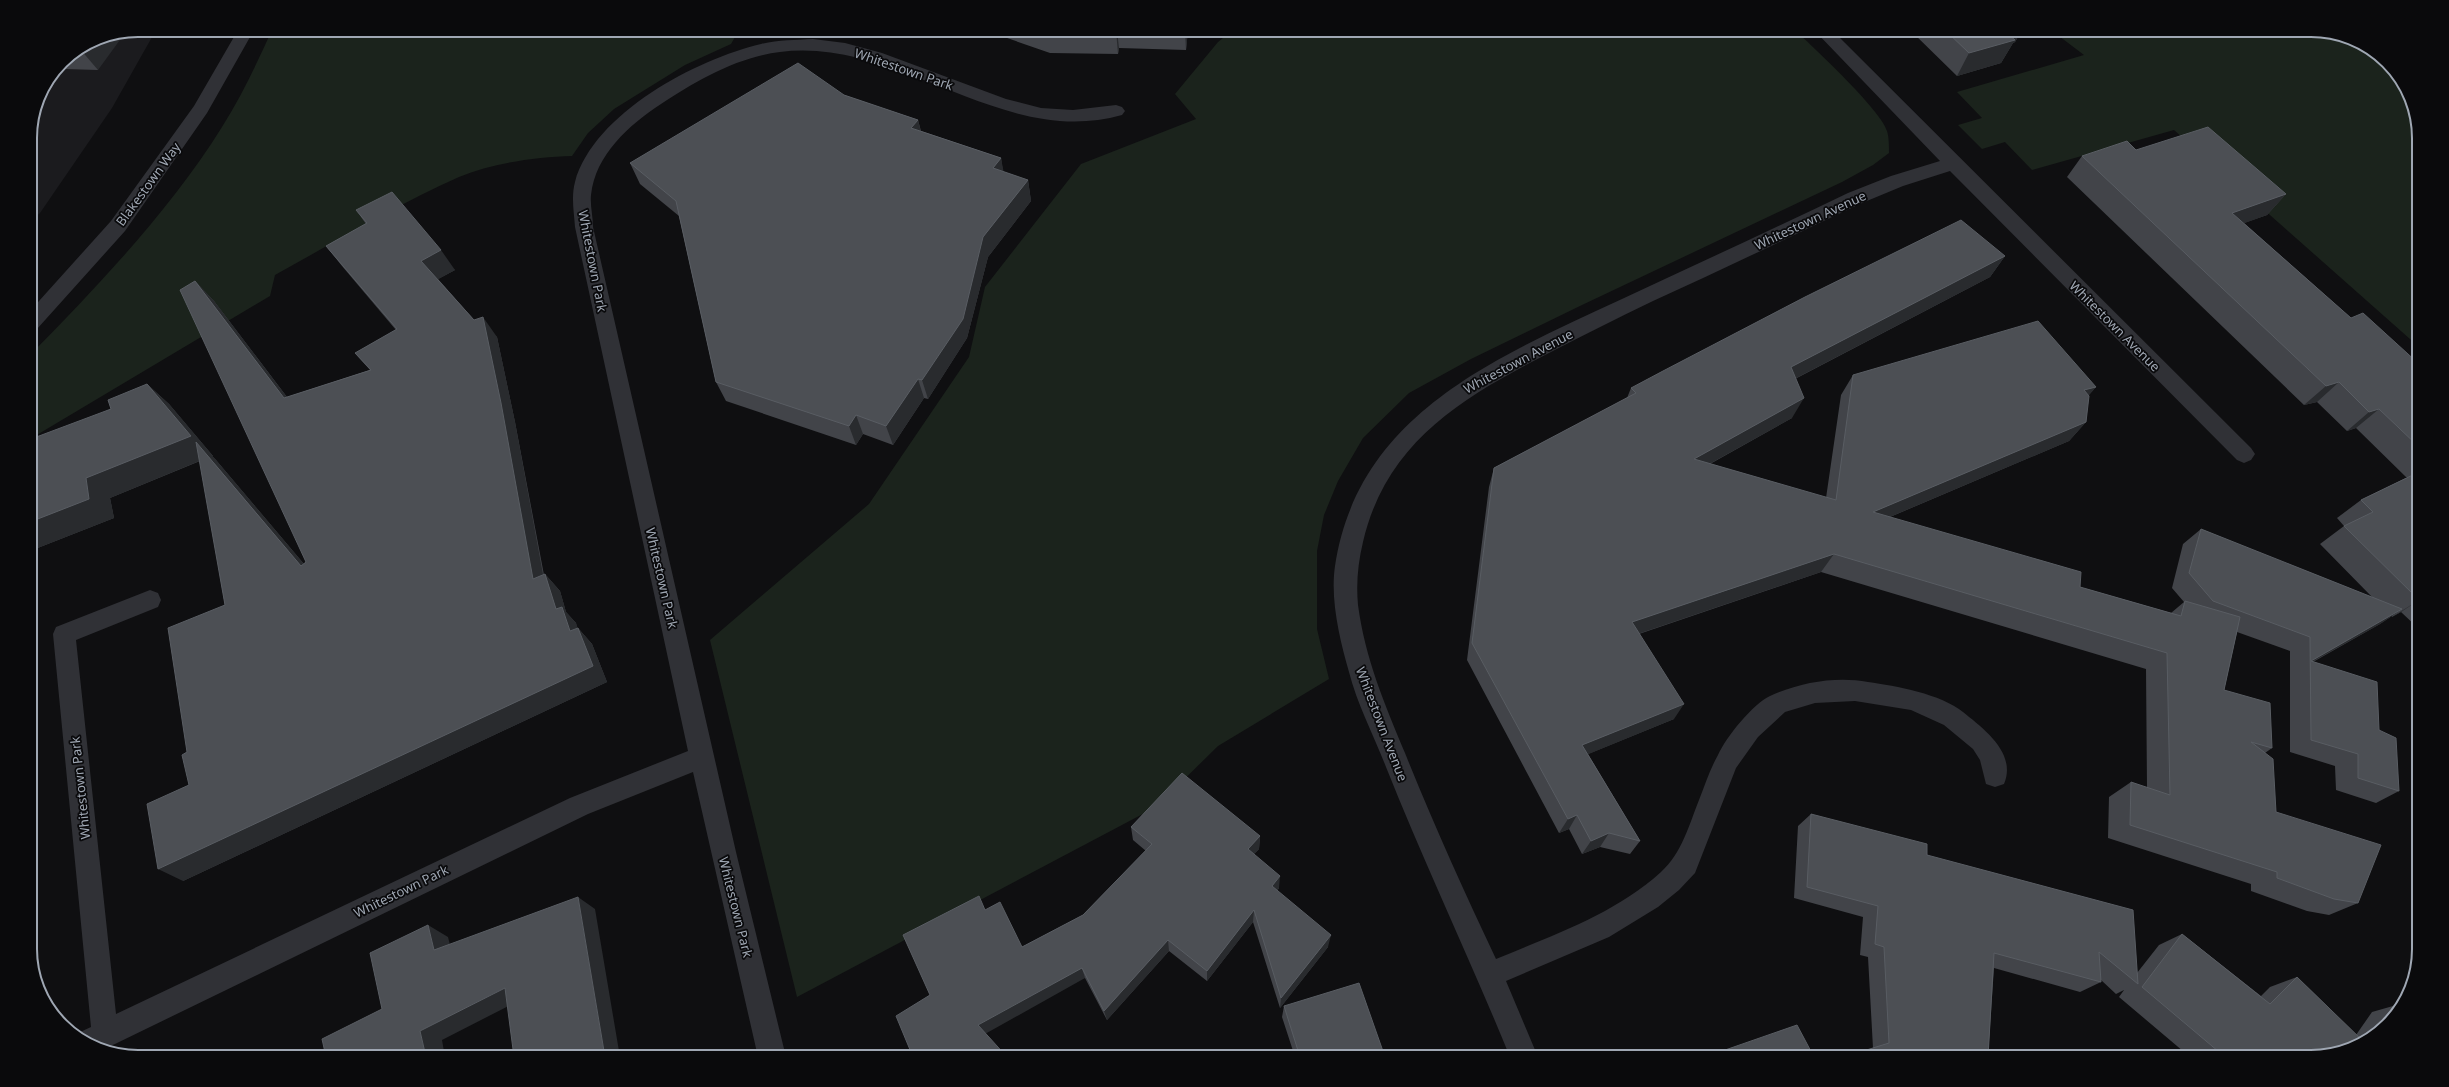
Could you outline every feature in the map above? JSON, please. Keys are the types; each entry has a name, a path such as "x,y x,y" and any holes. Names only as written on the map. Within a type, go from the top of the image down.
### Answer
{"street":[{"name":"Blakestown Way","path":"37,316 118,226 201,109 242,37"},
{"name":"Whitestown Avenue","path":"1829,37 1952,164 2244,454"},
{"name":"Whitestown Park","path":"770,1050 702,757 584,227 582,195 588,174 599,153 613,134 633,115 666,93 703,72 750,53 780,46 812,44 873,56 1030,112 1069,118 1116,111"},
{"name":"Whitestown Avenue","path":"1521,1050 1490,975 1427,839 1361,674 1357,660 1347,605 1346,568 1357,521 1374,484 1388,460 1413,432 1442,405 1482,378 1600,318 1855,198 1897,181 1952,164"},
{"name":"Whitestown Park","path":"150,600 64,634 96,1038 573,809 645,778 702,757"},
{"path":"1490,975 1600,928 1649,898 1670,881 1686,864 1727,761 1750,728 1777,704 1815,692 1855,690 1913,700 1952,717 1981,741 1992,756 1995,776"}],"shaded area":[{"path":"152,37 112,108 37,216 37,132 40,112 47,93 54,82 77,58 106,42 125,38"},
{"path":"269,37 735,37 731,44 685,65 614,109 588,133 572,156 529,159 500,164 459,177 412,199 275,275 270,296 37,435 37,348 82,302 157,217 180,188 222,127 249,79"},
{"path":"1224,37 1803,37 1846,79 1882,121 1889,139 1889,153 1873,165 1842,182 1471,359 1409,393 1363,438 1338,481 1324,515 1317,551 1317,629 1329,679 1218,746 1156,807 797,997 710,640 869,504 969,357 985,287 1081,164 1196,119 1175,94 1218,42"},
{"path":"2060,37 2317,37 2337,40 2372,58 2387,72 2402,93 2407,106 2412,132 2412,341 2174,130 2032,170 2005,142 1982,149 1958,125 1982,118 1957,92 2084,55"}],"building":[{"path":"1952,37 2011,37 2015,40 1969,53"},
{"path":"798,63 844,95 918,120 911,128 1001,158 993,168 1028,180 983,237 963,319 922,380 918,379 886,426 856,415 849,426 716,382 676,201 630,163"},
{"path":"2208,127 2286,194 2232,213 2351,318 2363,313 2412,358 2412,440 2379,409 2369,412 2339,382 2326,386 2082,156 2127,141 2136,150"},
{"path":"392,192 441,250 421,261 474,320 483,317 501,403 533,579 545,574 556,609 562,607 570,631 578,628 593,666 158,869 147,804 189,785 182,755 187,752 168,628 225,605 196,442 301,566 306,562 180,290 195,281 284,398 371,370 355,353 397,329 326,246 367,223 356,210"},
{"path":"1961,220 2005,256 1791,367 1804,398 1694,459 1836,500 1853,375 2038,321 2096,387 2084,390 2089,396 2086,422 1873,512 2081,572 2080,587 2181,616 2185,601 2240,617 2224,690 2270,703 2272,748 2251,742 2273,759 2276,812 2381,845 2358,903 2334,899 2277,878 2277,872 2130,825 2131,782 2170,795 2167,653 1834,554 1632,622 1684,704 1582,745 1640,841 1609,833 1591,841 1577,815 1568,819 1472,643 1494,468 1636,393 1631,388 1663,371 1805,297"},
{"path":"147,384 191,436 86,478 89,499 37,519 37,437 111,409 108,400"},
{"path":"2412,475 2412,593 2344,526 2373,512 2361,500"},
{"path":"2201,529 2402,609 2311,661 2377,682 2379,730 2396,738 2399,791 2358,778 2358,754 2311,740 2310,637 2213,601 2189,573"},
{"path":"1182,773 1260,836 1248,849 1280,876 1272,886 1331,935 1281,998 1254,910 1207,971 1168,940 1104,1011 1082,968 978,1025 1001,1050 910,1050 896,1016 930,995 903,935 979,896 985,910 1000,902 1022,947 1083,915 1152,844 1131,827"},
{"path":"1811,814 1927,844 1927,855 2133,910 2138,984 2099,952 2101,982 1994,953 1988,1050 1866,1050 1889,1043 1884,947 1875,944 1878,906 1807,887"},
{"path":"578,897 604,1050 513,1050 505,988 420,1031 424,1050 324,1050 322,1039 382,1009 370,953 428,925 434,950"},
{"path":"2182,934 2270,1004 2297,977 2360,1038 2343,1045 2324,1049 2217,1050 2142,987"},
{"path":"1359,983 1383,1050 1298,1050 1284,1006"},
{"path":"1797,1025 1810,1050 1725,1050"}]}
